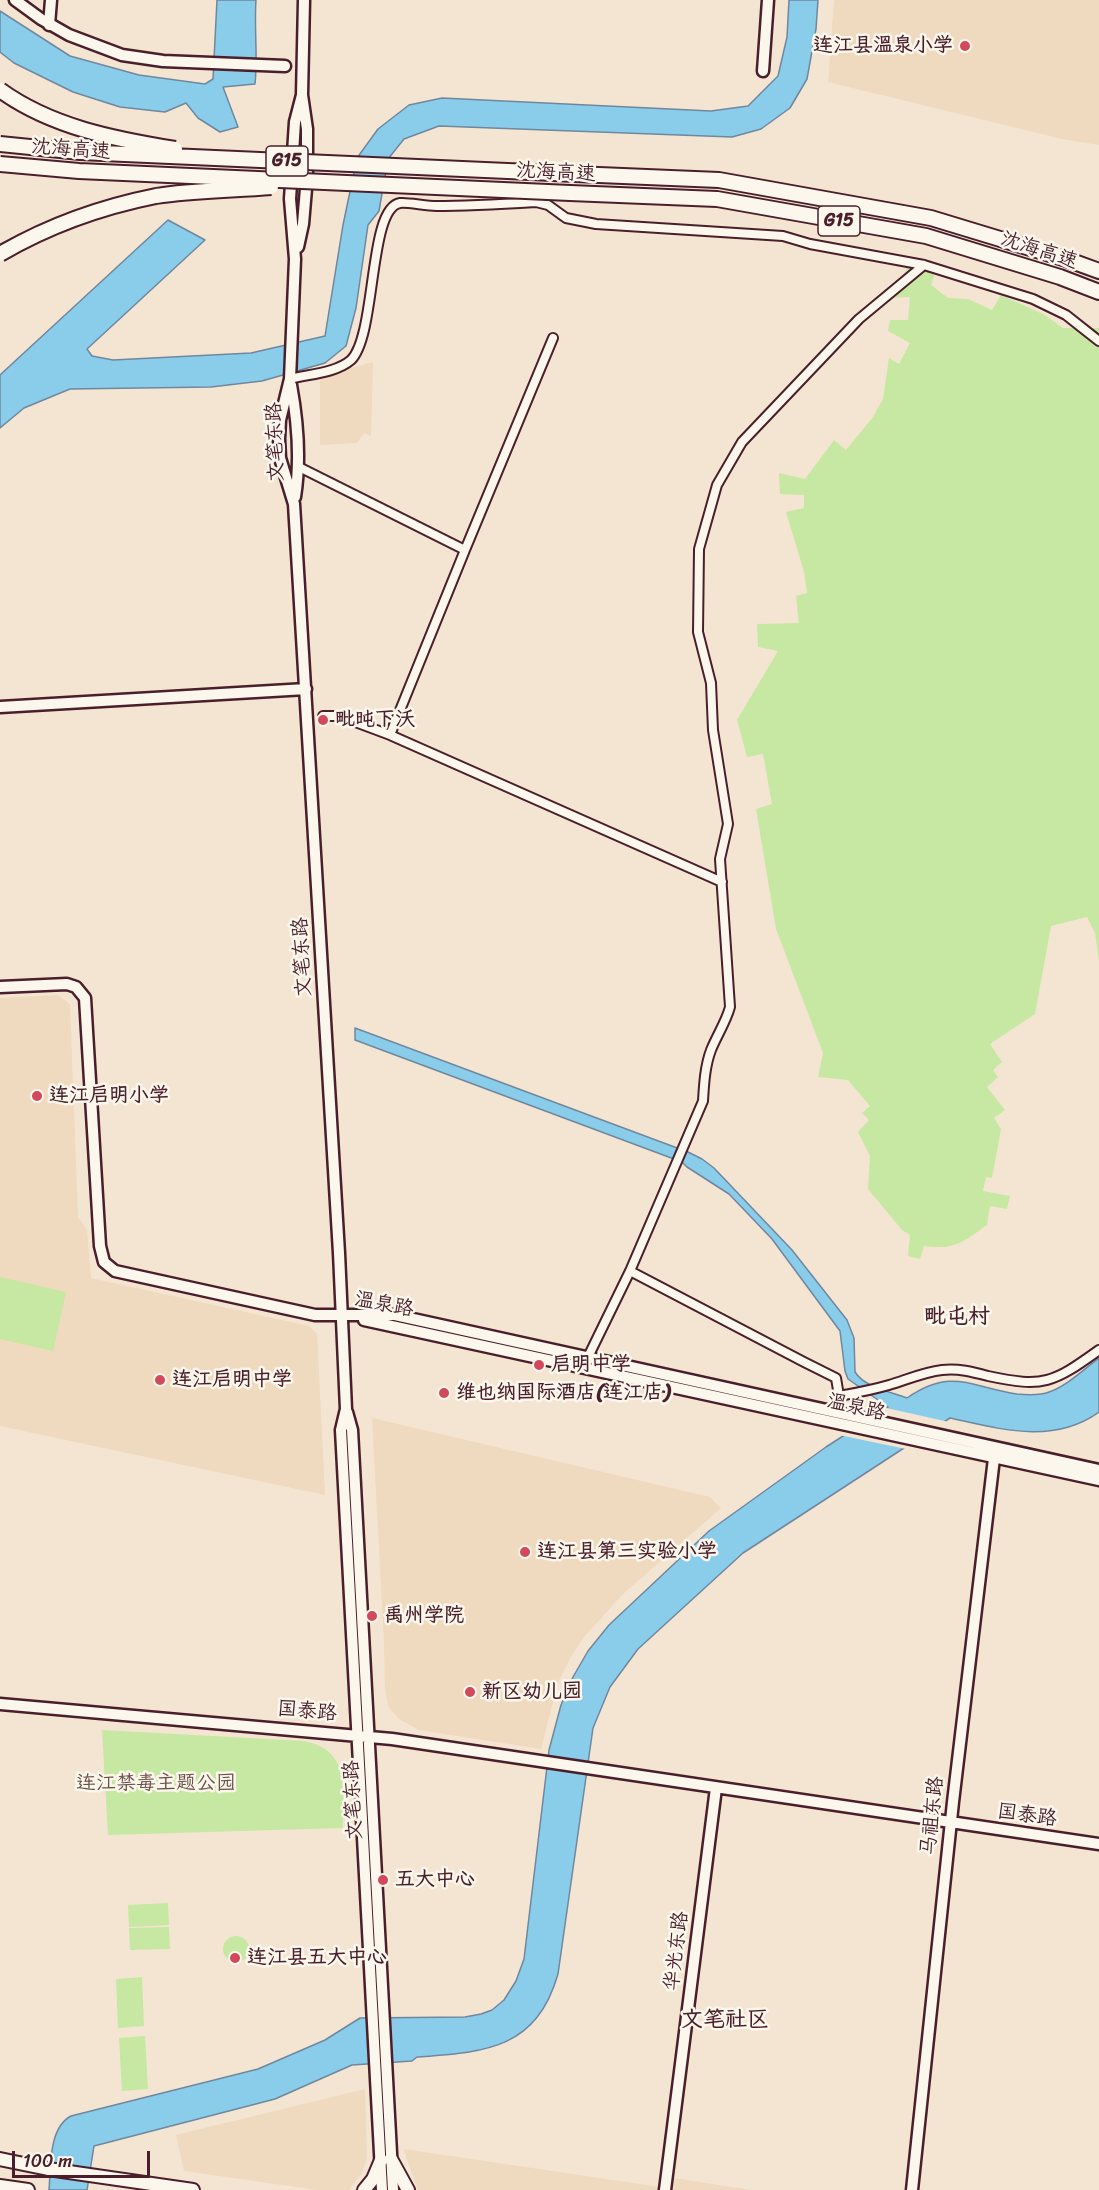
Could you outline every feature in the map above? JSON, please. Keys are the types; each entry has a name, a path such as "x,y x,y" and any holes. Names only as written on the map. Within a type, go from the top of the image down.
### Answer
{"highway":[{"path":"0,90 40,113 112,139 188,152 320,163"},
{"name":"沈海高速","path":"0,144 80,152 719,180 931,218 1099,271"},
{"name":"沈海高速","path":"0,164 79,171 717,199 926,236 1060,277 1099,292"},
{"path":"0,254 60,224 107,208 158,196 330,183"}],"main road":[{"path":"15,0 49,25 79,40 122,55 163,61 285,66"},
{"path":"49,25 51,0"},
{"name":"文笔东路","path":"294,504 280,458 279,439 280,420 290,379 296,259 303,224 307,177 307,129 302,95 304,0"},
{"path":"763,71 768,0"},
{"name":"文笔东路","path":"296,259 290,199 295,122 302,95"},
{"name":"文笔东路","path":"290,379 298,422 299,467 294,504 346,1409 352,1430 369,1736 378,2016"},
{"path":"0,707 306,689"},
{"path":"0,987 67,984 76,987 85,998 100,1246 102,1258 107,1265 120,1273 310,1314 342,1316"},
{"name":"温泉路","path":"342,1316 388,1314 588,1357 857,1416 933,1438 1099,1480"},
{"name":"温泉路","path":"342,1316 399,1326 848,1424 933,1438"},
{"name":"文笔东路","path":"346,1409 341,1430 357,1735 378,2016 386,2160 393,2190"},
{"name":"温泉路","path":"994,1452 1099,1470"},
{"name":"马祖东路","path":"912,2190 951,1822 994,1452"},
{"name":"国泰路","path":"0,1704 369,1736 1099,1844"},
{"name":"华光东路","path":"665,2190 716,1788"},
{"path":"0,2159 48,2169 193,2190"},
{"path":"364,2190 386,2160 408,2190"},
{"name":"文笔东路","path":"382,2190 386,2160"},
{"path":"0,2186 28,2190"}],"street":[{"path":"290,379 339,368 352,358 360,342 367,317 380,231 391,208 399,203 421,206 462,206 536,202 548,205 566,218 596,224 783,236 810,244 924,265 1033,299 1066,315 1099,341"},
{"path":"588,1357 630,1271 703,1101 705,1076 711,1051 726,1022 730,1007 720,859 728,824 713,729 711,683 698,632 699,549 717,485 742,442 859,318 924,265"},
{"path":"390,735 553,338"},
{"path":"299,467 465,550"},
{"path":"323,716 339,716 390,735 722,882"},
{"path":"630,1271 829,1373 836,1378 839,1396 835,1411"},
{"path":"839,1396 862,1392 941,1370 954,1369 1016,1382 1049,1381 1074,1369 1099,1350"}],"shaded area":[{"name":"连江县温泉小学","path":"834,0 1099,0 1099,145 1062,139 828,82"},
{"path":"373,362 371,436 364,433 357,443 320,445 320,376"},
{"name":"连江启明中学","path":"58,995 70,1004 78,1217 87,1230 91,1278 309,1326 317,1334 325,1495 0,1426 0,998"},
{"name":"连江县第三实验小学","path":"372,1418 710,1497 721,1508 622,1595 584,1637 570,1658 558,1683 541,1749 419,1730 399,1719 388,1706 385,1688"},
{"path":"365,2089 367,2158 362,2173 349,2190 317,2190 184,2171 176,2135"},
{"path":"404,2149 660,2187 659,2190 418,2190"},
{"path":"674,2178 751,2190 672,2190"}],"green space":[{"path":"905,264 935,273 931,285 948,298 968,299 992,310 1001,295 1045,315 1063,328 1099,328 1099,961 1095,933 1087,917 1051,926 1035,1014 990,1044 1002,1062 993,1070 998,1077 987,1087 1005,1110 994,1118 1001,1129 992,1178 986,1177 983,1191 1010,1196 1007,1209 990,1206 987,1225 952,1246 924,1246 920,1259 908,1256 910,1235 902,1230 868,1189 870,1156 858,1132 869,1120 862,1113 870,1106 848,1080 818,1077 823,1053 776,929 756,809 772,804 763,754 747,757 737,720 778,651 758,647 757,624 799,623 796,596 807,593 804,572 786,512 804,508 804,495 780,494 779,473 805,479 834,440 846,450 873,417 883,399 889,358 899,364 910,343 888,331 890,320 908,320 910,297 888,298 906,271"},
{"path":"0,1277 66,1292 53,1351 0,1339"},
{"name":"连江禁毒主题公园","path":"102,1730 304,1741 319,1746 330,1753 337,1762 341,1774 344,1800 343,1828 108,1835"},
{"path":"168,1903 169,1925 129,1927 128,1905"},
{"path":"169,1927 170,1949 130,1950 129,1928"},
{"path":"236,1936 245,1940 249,1949 245,1958 236,1962 227,1958 223,1949 227,1940"},
{"path":"142,1977 144,2026 118,2028 116,1979"},
{"path":"145,2036 148,2089 122,2091 119,2038"}],"water":[{"path":"217,0 256,0 255,84 223,87 238,127 220,132 198,118 186,103 165,112 120,107 73,92 14,63 0,52 0,11 70,56 139,75 205,84 213,79"},
{"path":"789,0 818,0 816,29 807,79 790,108 761,129 732,137 439,126 404,139 388,159 379,211 368,225 356,308 346,346 325,363 262,381 211,387 70,389 24,408 0,428 0,375 168,220 205,240 87,349 92,356 113,360 251,353 325,336 343,225 357,158 378,129 409,105 442,98 711,111 748,106 778,76 787,37"},
{"path":"355,1028 702,1159 714,1168 792,1250 847,1320 854,1338 855,1372 865,1382 907,1398 937,1383 949,1381 1017,1394 1037,1395 1062,1386 1099,1358 1099,1412 1081,1422 1063,1428 1026,1432 950,1418 743,1553 638,1649 610,1687 593,1728 558,1974 548,1999 536,2018 522,2032 486,2049 417,2057 412,2061 352,2065 275,2099 94,2146 87,2190 49,2190 54,2139 58,2130 71,2116 258,2069 325,2040 360,2018 465,2017 492,2010 504,2000 516,1981 524,1959 549,1750 561,1705 588,1651 609,1625 709,1531 826,1447 888,1407 848,1379 840,1331 772,1239 729,1194 682,1162 355,1040"}],"pier":[{"path":"882,1407 949,1422 906,1449 839,1435"}],"place":[{"name":"连江县温泉小学","path":"965,46"},
{"name":"毗旽下沃","path":"323,720"},
{"name":"连江启明小学","path":"37,1096"},
{"name":"启明中学","path":"539,1365"},
{"name":"连江启明中学","path":"160,1380"},
{"name":"维也纳国际酒店(连江店)","path":"444,1393"},
{"name":"连江县第三实验小学","path":"525,1552"},
{"name":"禹州学院","path":"372,1616"},
{"name":"新区幼儿园","path":"470,1692"},
{"name":"五大中心","path":"383,1880"},
{"name":"连江县五大中心","path":"235,1958"}],"district":[{"name":"毗屯村","path":"957,1317"},
{"name":"文笔社区","path":"725,2020"}]}
